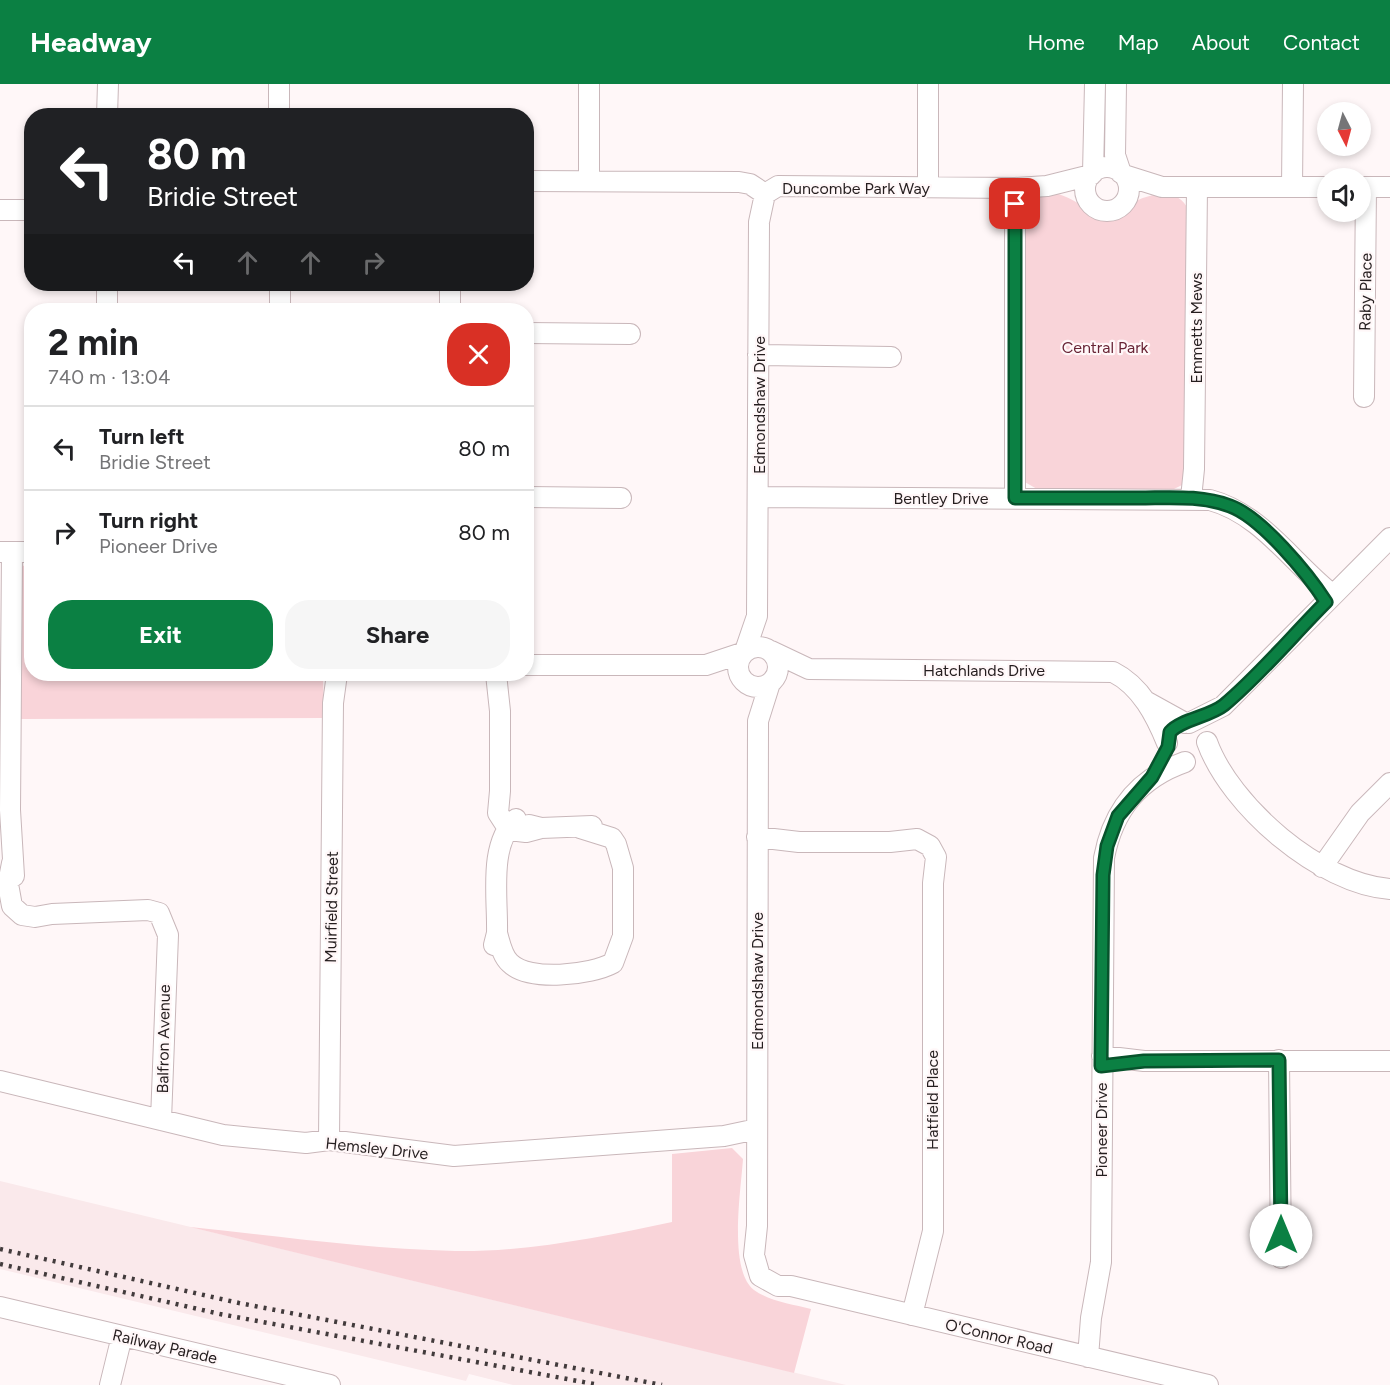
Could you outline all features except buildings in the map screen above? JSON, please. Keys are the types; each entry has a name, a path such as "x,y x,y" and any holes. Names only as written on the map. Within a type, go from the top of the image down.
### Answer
{"street":[{"path":"107,108 108,84"},
{"path":"279,84 279,108"},
{"path":"589,84 589,181"},
{"path":"927,187 928,84"},
{"path":"1095,84 1092,174 1086,186 1087,197 1095,207 1108,211 1120,207 1129,189 1115,155 1116,84"},
{"path":"1292,187 1293,84"},
{"path":"1092,174 1110,168 1162,187 1317,187"},
{"name":"Duncombe Park Way","path":"534,181 739,182 750,184 765,194 778,186 1015,188 1047,186 1092,174"},
{"name":"Duncombe Park Way","path":"1047,186 1087,197"},
{"path":"1124,202 1162,187"},
{"name":"Emmetts Mews","path":"1195,498 1197,187"},
{"path":"1371,187 1390,187"},
{"path":"1015,188 1015,498"},
{"name":"Edmondshaw Drive","path":"743,652 757,616 760,497 759,222 765,194"},
{"path":"0,210 24,210"},
{"name":"Raby Place","path":"1363,222 1364,397"},
{"path":"534,333 630,334"},
{"path":"758,356 891,357"},
{"path":"534,497 621,498"},
{"name":"Bentley Drive","path":"760,497 1195,498 1231,506 1254,520 1330,599"},
{"path":"1187,762 1203,753 1206,740 1223,706 1390,538"},
{"name":"Balfron Avenue","path":"14,552 12,863 20,900 26,905 52,914 119,913 155,918 165,958 161,1120"},
{"name":"Edmondshaw Drive","path":"757,616 770,650"},
{"path":"534,665 706,665 756,646 770,650 778,662 778,669 772,682 759,687 746,684 706,665"},
{"name":"Hatchlands Drive","path":"770,650 809,669"},
{"path":"743,652 737,665 740,678 746,684"},
{"name":"Hatchlands Drive","path":"772,682 809,669 1100,670 1123,677 1147,702 1187,723"},
{"name":"Muirfield Street","path":"329,1140 333,703 336,681"},
{"path":"497,681 500,711 498,813 512,826 580,828 612,838 623,868 623,936 613,963 600,970 582,974 537,973 518,969 509,963 497,933 497,852 512,826"},
{"path":"500,711 505,681"},
{"name":"Edmondshaw Drive","path":"758,721 772,682"},
{"name":"Edmondshaw Drive","path":"746,684 758,721 757,1240 764,1272"},
{"name":"Hatchlands Drive","path":"1147,702 1167,745"},
{"path":"1223,706 1174,727 1167,745 1172,756 1224,780 1291,846 1327,870 1361,883 1390,889"},
{"path":"1187,723 1198,726 1224,780"},
{"name":"Pioneer Drive","path":"1082,1356 1101,1262 1102,894 1106,852 1118,816 1152,777 1167,745"},
{"name":"Pioneer Drive","path":"1152,777 1187,762"},
{"path":"1327,870 1360,813 1390,783"},
{"name":"Hatfield Place","path":"757,842 890,842 920,854 927,864 933,883 933,1232 912,1315"},
{"path":"1279,1060 1281,1258"},
{"path":"1102,1061 1390,1061"},
{"name":"Hemsley Drive","path":"0,1081 223,1135 306,1143 329,1140 454,1156 757,1134"},
{"name":"O'Connor Road","path":"764,1272 791,1286 1208,1385"},
{"name":"Railway Parade","path":"0,1307 330,1385"},
{"path":"110,1385 122,1336"}],"shaded area":[{"path":"0,1181 846,1385 513,1385 469,1374 466,1381 0,1269"}],"green space":[{"name":"Central Park","path":"1052,193 1068,198 1097,215 1103,216 1116,214 1136,201 1158,194 1179,198 1188,210 1184,484 1170,491 1037,489 1023,481 1023,206 1031,197"},
{"path":"24,565 24,681 323,681 324,718 20,719 19,577"},
{"path":"732,1148 743,1159 738,1229 741,1265 746,1280 754,1290 767,1297 811,1309 794,1373 190,1227 422,1250 482,1251 537,1246 672,1222 672,1154"}],"railway":[{"path":"0,1249 239,1303 662,1385"},
{"path":"0,1264 220,1314 599,1385"}],"route":[{"path":"1015,204 1015,498 1199,498 1231,506 1254,520 1310,577 1326,602 1223,706 1189,723 1174,727 1168,737 1168,747 1152,777 1138,790 1118,816 1104,858 1101,1066 1144,1061 1279,1060 1281,1235"}]}
